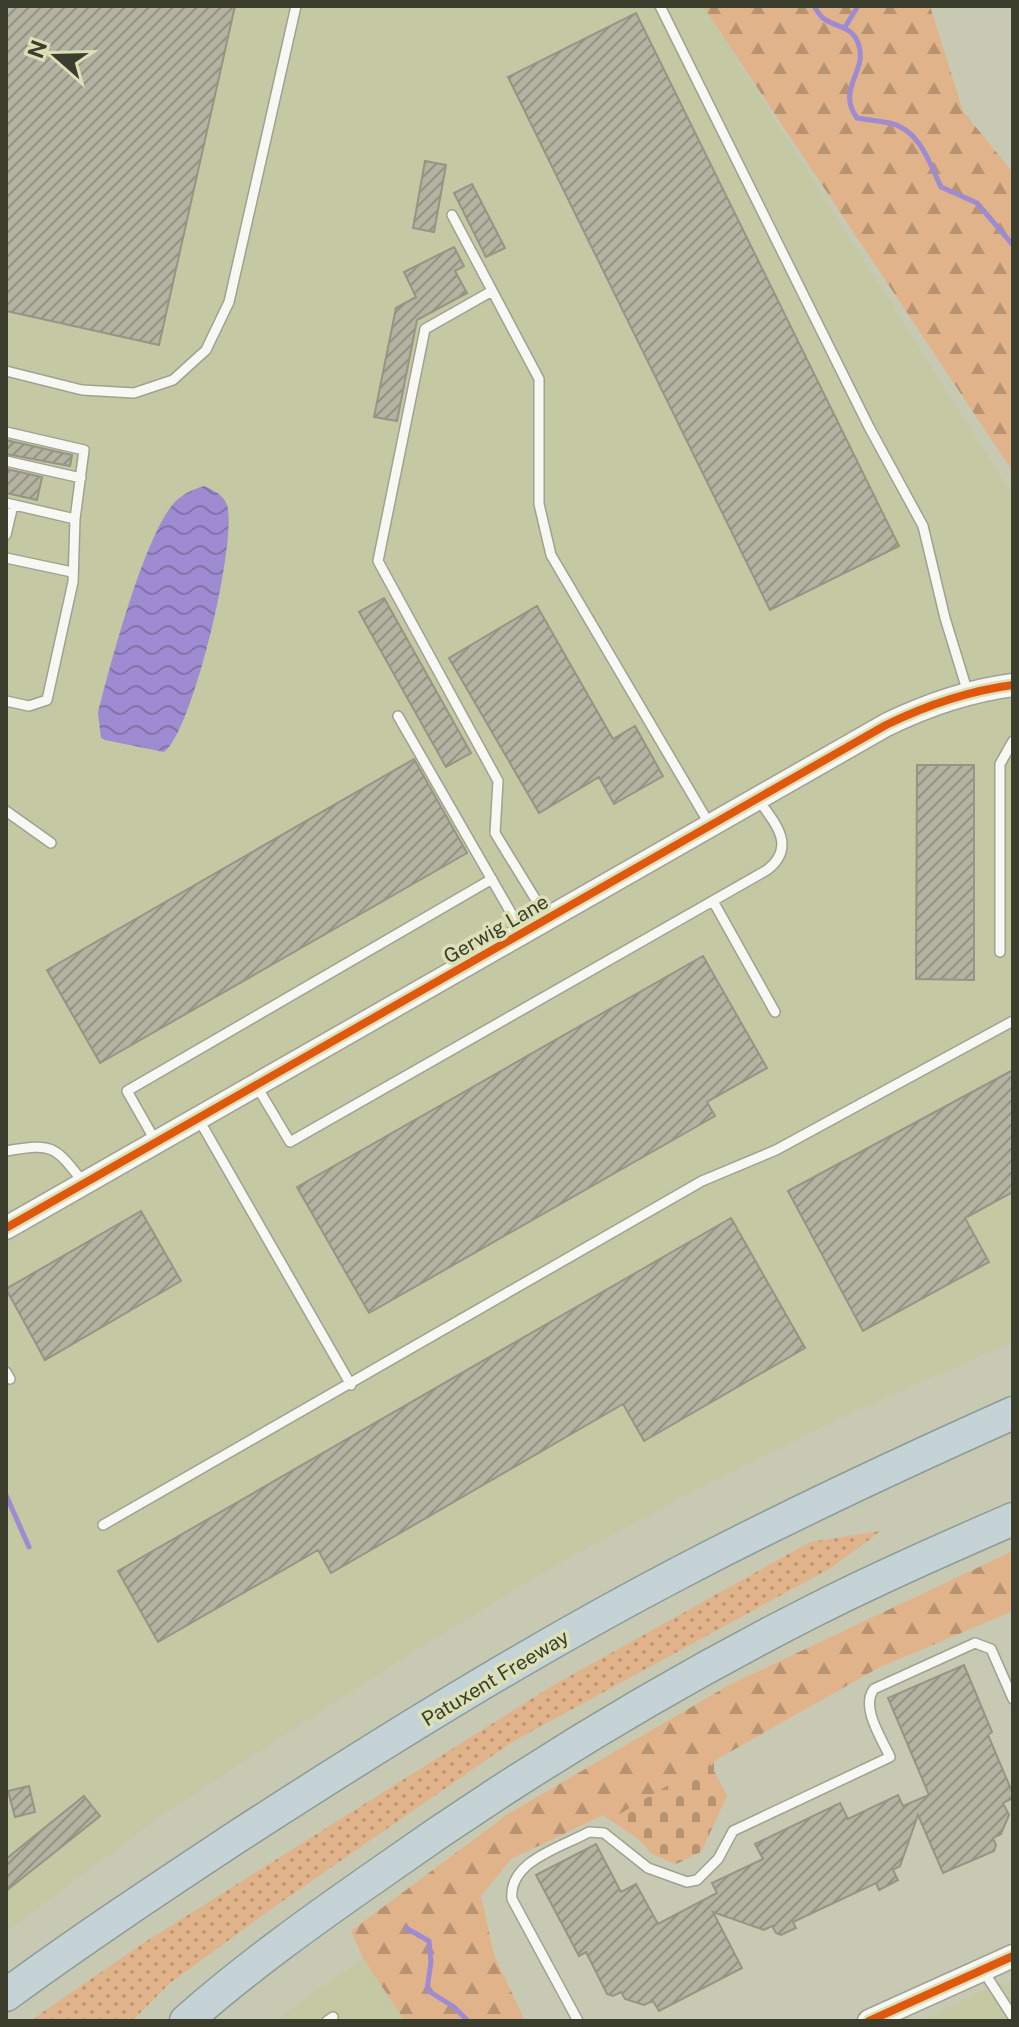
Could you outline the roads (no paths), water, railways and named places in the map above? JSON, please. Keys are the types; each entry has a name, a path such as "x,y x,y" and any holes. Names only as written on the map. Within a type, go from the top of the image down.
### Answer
{"highway":[{"name":"Patuxent Freeway","path":"6,1995 127,1909 331,1776 515,1665 754,1534 883,1471 1013,1413"},
{"path":"186,2021 258,1961 403,1856 645,1702 814,1610 1013,1519"}],"street":[{"name":"Gerwig Lane","path":"6,1228 886,725 916,710 968,693 1013,685"},
{"path":"869,2021 1013,1956"}],"lane":[{"path":"6,371 82,390 134,393 173,380 206,350 229,302 296,6"},
{"path":"660,6 869,427 923,526 945,618 968,693"},
{"path":"452,215 539,379 539,504 551,555 710,825"},
{"path":"492,291 425,329 378,561 498,781 495,833 547,918"},
{"path":"6,432 84,450 75,519 73,582 47,700 29,706 6,701"},
{"path":"6,461 81,478"},
{"path":"6,535 9,504 75,519"},
{"path":"6,558 72,572"},
{"path":"398,716 522,932"},
{"path":"1000,952 1000,764 1013,741"},
{"path":"256,1085 290,1142 713,901 767,870 780,856 782,835 757,798"},
{"path":"6,811 51,843"},
{"path":"156,1142 127,1091 492,879"},
{"path":"713,901 775,1012"},
{"path":"103,1525 702,1181 776,1150 1013,1021"},
{"path":"198,1118 351,1385"},
{"path":"6,1151 36,1146 50,1148 61,1154 83,1183"},
{"path":"578,2021 512,1899 512,1882 526,1865 589,1832 597,1832 612,1838 648,1868 687,1882 697,1880 718,1859 733,1831 890,1757 869,1706 870,1694 874,1689 975,1643 991,1649 1013,1699"},
{"path":"982,1969 1013,2017"}],"water":[{"path":"204,486 226,501 229,525 210,635 187,711 175,738 164,752 105,740 101,738 98,713 141,568 165,515 177,500"}],"waterway":[{"path":"814,6 822,18 850,32 857,40 859,64 850,98 857,118 890,123 909,132 928,158 941,187 977,203 1013,245"},
{"path":"845,27 858,6"},
{"path":"6,1495 29,1547"},
{"path":"406,1928 429,1941 431,1962 427,1990 454,2007 468,2021"}]}
